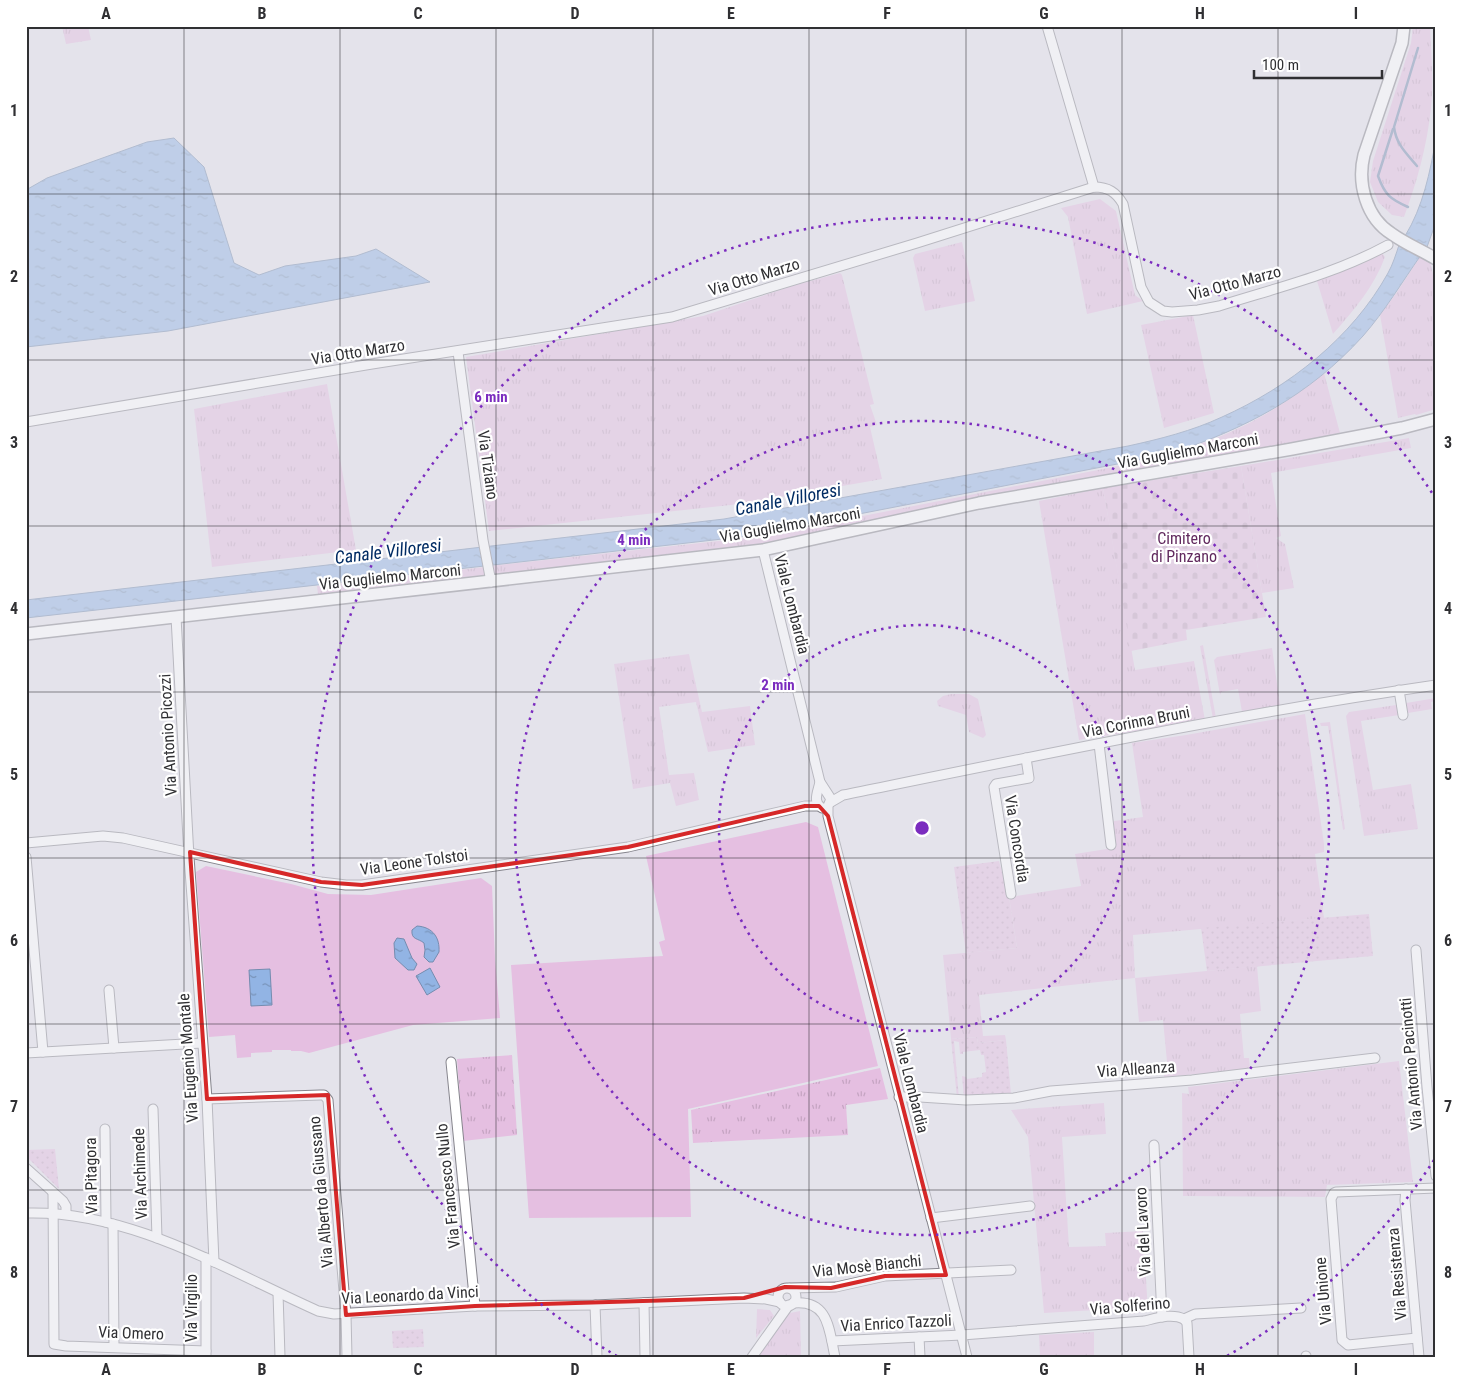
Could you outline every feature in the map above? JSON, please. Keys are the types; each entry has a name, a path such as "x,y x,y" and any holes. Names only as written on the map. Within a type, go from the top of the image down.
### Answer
{"street":[{"path":"1047,26 1094,187"},
{"path":"1404,26 1402,43 1364,155 1361,175 1364,194 1374,216 1386,231 1436,259"},
{"name":"Via Otto Marzo","path":"26,422 685,314 1094,187 1111,190 1123,204 1141,287 1149,302 1163,311 1194,311 1219,306 1340,268 1388,245"},
{"name":"Via Tiziano","path":"458,352 489,576"},
{"name":"Via Guglielmo Marconi","path":"26,634 489,576 763,550 979,503 1402,428 1435,419"},
{"name":"Viale Lombardia","path":"763,550 899,1097 967,1357"},
{"name":"Via Antonio Picozzi","path":"176,616 190,852"},
{"name":"Via Corinna Bruni","path":"824,800 1099,744 1331,701 1436,685"},
{"path":"1399,690 1403,715"},
{"path":"1099,744 1111,845"},
{"name":"Via Concordia","path":"1011,894 994,787 996,784 1029,778 1026,758"},
{"name":"Via Leone Tolstoi","path":"26,843 103,836 144,841 321,882 346,886 628,847 824,800"},
{"name":"Via Eugenio Montale","path":"190,852 207,1099 210,1260"},
{"path":"26,857 43,1052"},
{"name":"Via Antonio Pacinotti","path":"1416,950 1436,1176"},
{"path":"109,990 114,1048"},
{"path":"26,1053 202,1043"},
{"name":"Via Alleanza","path":"899,1097 920,1096 966,1100 1014,1098 1051,1090 1192,1080 1375,1058"},
{"name":"Via Francesco Nullo","path":"452,1062 475,1306"},
{"name":"Via Alberto da Giussano","path":"207,1099 320,1095 326,1097 329,1108 346,1315"},
{"name":"Via Archimede","path":"153,1109 157,1238"},
{"name":"Via Pitagora","path":"105,1129 114,1347"},
{"name":"Via del Lavoro","path":"1154,1145 1162,1317"},
{"path":"26,1168 65,1204 66,1214"},
{"path":"1406,1189 1436,1188"},
{"name":"Via Unione","path":"1406,1189 1334,1193 1331,1199 1342,1340 1348,1345 1417,1338"},
{"name":"Via Resistenza","path":"1406,1189 1405,1200 1419,1357"},
{"path":"53,1193 53,1212"},
{"path":"931,1218 1030,1206"},
{"name":"Via Leonardo da Vinci","path":"26,1213 53,1212 66,1214 110,1223 157,1238 210,1260 318,1311 334,1314 346,1315 475,1306 595,1305 744,1298 766,1299 786,1304 801,1303 820,1309 825,1316 835,1357"},
{"name":"Via Omero","path":"53,1212 54,1344 114,1347 127,1352 206,1354"},
{"name":"Via Virgilio","path":"206,1354 210,1260"},
{"name":"Via Mosè Bianchi","path":"790,1288 836,1287 885,1276 1011,1270"},
{"path":"752,1357 781,1318 786,1304 796,1296 790,1288 780,1290 778,1296 786,1304"},
{"name":"Via Leonardo da Vinci","path":"744,1298 780,1290"},
{"path":"278,1293 280,1357"},
{"path":"644,1303 645,1357"},
{"path":"595,1305 597,1357"},
{"name":"Via Solferino","path":"962,1335 1144,1321 1162,1317 1178,1316 1184,1319 1195,1314 1301,1308"},
{"path":"346,1315 347,1357"},
{"path":"1184,1319 1187,1323 1189,1357"},
{"name":"Via Enrico Tazzoli","path":"832,1341 962,1335"},
{"path":"919,1337 920,1357"}],"highlighted area":[{"path":"805,806 819,806 828,816 946,1275 885,1276 831,1288 785,1287 744,1298 475,1306 346,1315 328,1095 207,1099 190,852 321,882 362,885 628,847"}],"green space":[{"path":"62,26 88,26 91,40 66,44"},
{"path":"1413,26 1430,26 1432,98 1424,150 1404,217 1392,215 1378,202 1370,182 1373,161 1411,43"},
{"path":"1100,199 1116,211 1135,295 1143,301 1087,314 1068,217 1061,208"},
{"path":"962,242 975,301 925,311 913,258 915,254"},
{"path":"1382,253 1385,257 1369,288 1333,334 1317,281 1364,263 1375,255"},
{"path":"1421,255 1430,261 1436,288 1436,409 1398,418 1380,315"},
{"path":"840,273 874,404 870,405 877,425 870,427 882,479 740,504 489,531 466,357 703,316 792,286"},
{"path":"1193,315 1214,413 1164,428 1141,325"},
{"path":"1324,373 1340,433 772,544 493,577 489,566 755,537 1144,461 1193,446 1241,427 1284,402"},
{"path":"327,384 356,550 212,567 194,409"},
{"path":"1409,438 1411,448 1271,473 1281,536 1276,538 1285,544 1294,588 1262,593 1241,466"},
{"name":"Cimitero di Pinzano","path":"1241,466 1266,617 1186,630 1187,640 1131,651 1103,488"},
{"path":"1103,488 1135,670 1194,661 1205,720 1079,740 1039,501"},
{"path":"485,567 486,576 318,594 317,586"},
{"path":"1203,645 1216,718 1213,719 1200,646"},
{"path":"1272,648 1280,705 1242,712 1238,689 1221,692 1220,695 1214,660 1217,657"},
{"path":"689,654 702,712 750,706 755,745 708,752 696,702 659,707 669,775 694,773 699,800 676,806 670,783 633,789 614,664"},
{"path":"969,694 978,699 986,735 983,738 969,732 966,715 938,706 937,701 943,696"},
{"path":"1436,698 1436,701 1431,702 1432,709 1408,713 1406,703"},
{"path":"1396,705 1399,715 1361,721 1373,790 1411,784 1418,829 1364,836 1346,716 1349,712"},
{"path":"1305,714 1324,844 1324,852 1315,854 1324,918 1133,935 1135,978 979,995 983,1036 1005,1035 1006,1040 978,1043 977,1037 951,1039 943,955 1017,948 1009,897 1081,886 1075,854 1113,848 1114,821 1143,817 1132,743"},
{"path":"1330,722 1345,829 1343,830 1328,726 1321,726 1320,723"},
{"path":"806,822 818,827 878,1066 688,1109 691,1217 529,1218 511,965 663,956 659,942 665,940 646,856"},
{"path":"999,861 1009,897 1017,948 966,953 954,867"},
{"path":"206,866 328,894 371,895 481,878 492,886 500,1018 413,1025 309,1053 291,1050 272,1050 272,1052 251,1053 251,1057 237,1058 235,1035 209,1037 196,872"},
{"path":"1369,914 1373,956 1207,971 1201,928"},
{"path":"1257,966 1261,1011 1240,1014 1244,1058 1249,1058 1250,1069 1164,1077 1163,1063 1167,1062 1163,1020 1139,1022 1135,978"},
{"path":"977,1037 978,1043 1006,1040 1011,1094 964,1098 962,1076 967,1079 982,1077 982,1073 986,1072 984,1055 981,1055 980,1050 960,1054 959,1042 954,1041 959,1098 957,1098 951,1039"},
{"path":"512,1055 517,1135 463,1141 457,1059"},
{"path":"1399,1061 1413,1182 1327,1185 1325,1197 1183,1196 1182,1093 1189,1094 1188,1087"},
{"path":"880,1068 888,1099 846,1105 848,1135 693,1143 691,1110"},
{"path":"1104,1103 1106,1134 1062,1137 1069,1247 1106,1246 1105,1233 1143,1231 1148,1311 1131,1314 1131,1308 1044,1313 1028,1137 1011,1110"},
{"path":"55,1149 59,1189 26,1156 26,1150"},
{"path":"757,1309 770,1310 774,1316 756,1338"},
{"path":"800,1311 801,1357 758,1357 783,1319 790,1313"},
{"path":"423,1329 424,1347 393,1348 392,1331"},
{"path":"1094,1332 1094,1357 1040,1357 1039,1335"}],"water":[{"path":"174,138 204,167 234,263 259,275 285,266 356,256 376,249 430,282 168,331 26,347 26,190 47,178 147,142"},
{"path":"1436,139 1436,222 1427,247 1405,236 1421,201"},
{"name":"Canale Villoresi","path":"1399,245 1421,255 1379,317 1342,357 1321,376 1274,408 1224,433 1169,454 740,537 26,618 26,600 724,519 1128,446 1164,437 1211,422 1247,405 1271,391 1317,358 1356,319 1373,297 1390,270"},
{"path":"417,926 431,931 437,938 439,952 433,962 429,962 424,957 424,943 413,936 412,930"},
{"path":"397,938 404,939 412,958 417,964 414,970 408,970 395,958 394,943"},
{"path":"430,968 440,987 427,995 416,976"},
{"path":"270,969 272,1005 251,1006 249,970"}],"waterway":[{"path":"1417,166 1399,143 1394,127 1418,48"},
{"path":"1393,129 1378,176 1389,196 1408,207"}]}
